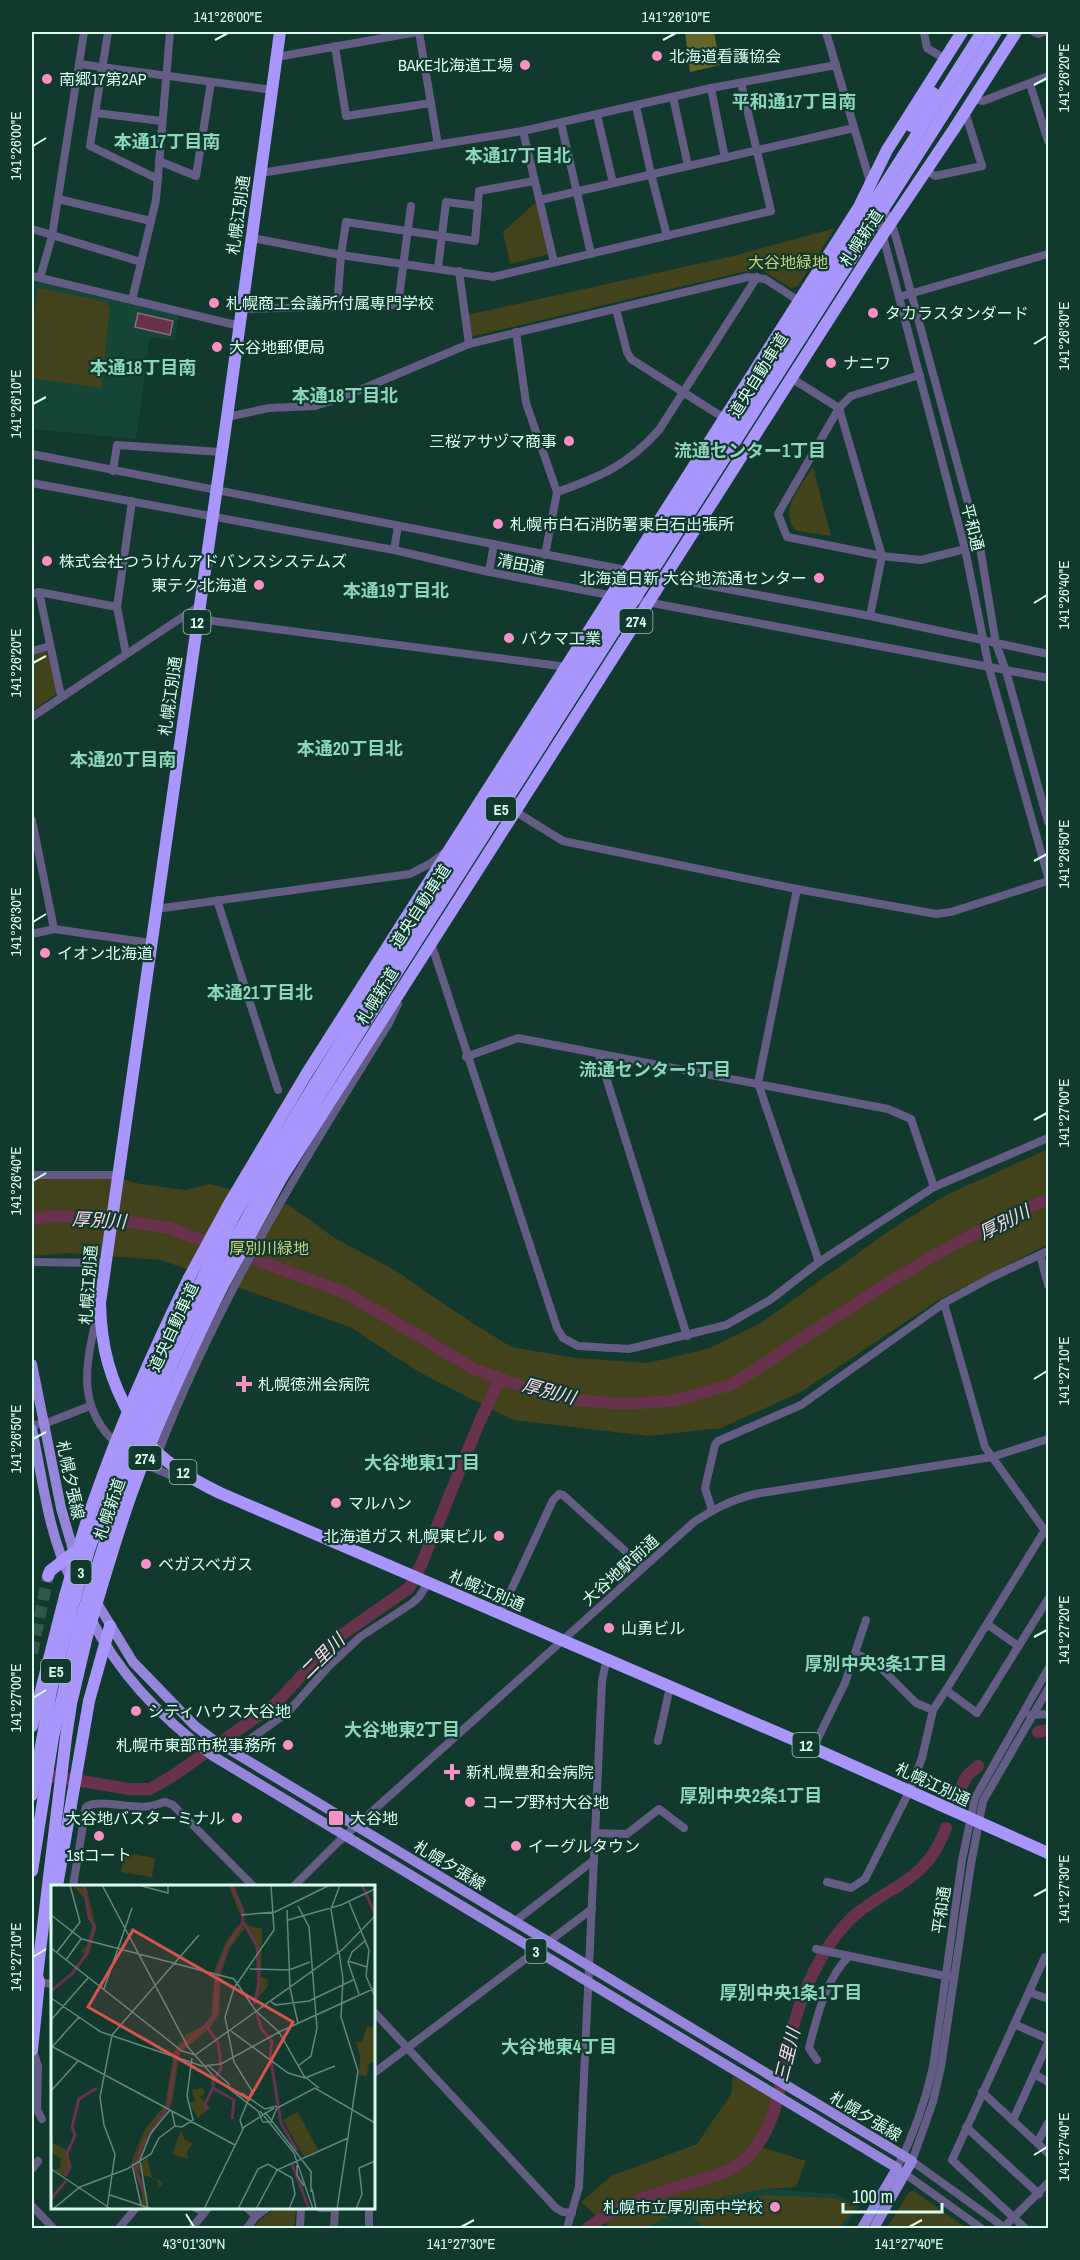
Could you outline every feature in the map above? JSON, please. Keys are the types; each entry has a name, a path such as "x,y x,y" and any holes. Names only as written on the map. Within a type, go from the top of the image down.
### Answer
{"highway":[{"name":"札幌江別通","path":"280,32 240,326 105,1258 100,1303 100,1332 110,1374 136,1428 158,1453 199,1482 910,1790 975,1822 1048,1853"},
{"name":"札幌新道","path":"32,1726 65,1596 92,1504 162,1333 229,1203 320,1054 859,207 887,150 962,32"},
{"path":"887,150 910,129 972,32"},
{"name":"道央自動車道","path":"32,1871 51,1691 89,1550 124,1451 164,1355 235,1214 385,970 982,32"},
{"name":"道央自動車道","path":"32,1795 100,1553 143,1433 173,1362 247,1217 391,982 996,32"},
{"path":"954,129 958,106 1006,32"},
{"name":"札幌新道","path":"32,2048 35,1981 71,1704 87,1636 111,1556 151,1444 194,1343 282,1177 790,378 1016,32"},
{"path":"48,1576 50,1571 73,1553"},
{"path":"57,1885 89,1701 110,1626"},
{"path":"35,1981 51,1914"}],"main road":[{"name":"札幌夕張線","path":"32,1364 61,1508 73,1553 84,1581 110,1626 132,1660 155,1686 195,1726 229,1751 907,2158 874,2229"},
{"name":"札幌夕張線","path":"32,1427 52,1528 62,1561 104,1645 172,1723 213,1756 901,2171"},
{"name":"札幌夕張線","path":"862,2229 901,2171"}],"street":[{"path":"84,32 52,236 36,277 240,326"},
{"path":"108,32 90,146 158,179"},
{"path":"132,300 156,200 170,32"},
{"path":"364,32 366,40"},
{"path":"277,57 418,32 438,145"},
{"name":"平和通","path":"826,32 871,183 882,236 965,549 989,668 1048,879"},
{"path":"924,32 927,48 945,59"},
{"path":"1034,32 1038,34 1044,32"},
{"path":"335,46 346,116 431,103"},
{"path":"79,64 273,90"},
{"path":"261,173 523,131 711,88 836,65"},
{"path":"973,99 983,101 1048,76"},
{"path":"159,161 196,176 211,82"},
{"path":"252,238 341,255 493,277 771,211 741,83"},
{"path":"1030,84 1048,141"},
{"path":"711,88 725,158"},
{"path":"673,97 688,166"},
{"path":"636,106 667,236"},
{"path":"926,170 935,176 982,166 965,112"},
{"path":"96,113 162,122"},
{"path":"597,115 613,183"},
{"path":"561,123 591,254"},
{"path":"540,200 854,129"},
{"path":"523,131 554,262"},
{"path":"337,307 346,222 475,241 479,191 534,181"},
{"name":"平和通","path":"871,183 891,222 980,547 996,644 1006,671 1048,822"},
{"path":"58,199 151,221"},
{"path":"438,268 446,202 478,206"},
{"path":"242,309 398,305 411,206"},
{"path":"32,229 141,262"},
{"path":"899,297 1048,254"},
{"path":"459,271 469,344"},
{"path":"227,417 269,408 315,406 343,397 469,344 757,277 765,279 799,301"},
{"path":"557,492 607,473 630,458 659,430 757,277"},
{"path":"616,309 627,352 631,359 724,418"},
{"path":"516,332 526,403 557,492 545,555"},
{"path":"920,375 851,396 839,408 778,514 787,537 882,556 921,560 965,549"},
{"path":"790,378 839,408 882,556 870,616"},
{"path":"113,471 117,445 221,452"},
{"name":"清田通","path":"32,454 870,616 1048,654"},
{"name":"清田通","path":"32,483 394,550 489,572 611,596 1048,678"},
{"path":"126,654 117,607 132,501"},
{"path":"394,550 398,526"},
{"path":"489,572 494,544"},
{"path":"61,696 51,646 35,593 117,607"},
{"path":"32,717 199,606"},
{"path":"198,619 567,667"},
{"path":"32,651 51,646"},
{"path":"487,793 563,841 797,889 936,914 951,912 1048,879"},
{"path":"32,820 54,929"},
{"path":"156,909 410,874 431,863 453,846"},
{"path":"797,889 758,1083 819,1262"},
{"path":"217,900 278,1090"},
{"path":"32,934 54,929 151,944"},
{"path":"430,942 556,1328 563,1338 578,1346 629,1349 726,1325 770,1299 819,1262 934,1187 1048,1138"},
{"path":"144,1464 153,1460 158,1453 201,1352 233,1288 276,1207 388,1025 416,964"},
{"path":"466,1057 518,1038 888,1109 911,1119 934,1187"},
{"path":"599,1055 687,1336"},
{"path":"32,1175 117,1180"},
{"path":"712,1510 705,1488 715,1445 718,1441 801,1405 944,1303 1048,1251"},
{"path":"1040,1255 1048,1285"},
{"path":"32,1262 105,1258"},
{"path":"100,1303 86,1371 90,1406 109,1436 144,1464 182,1480 199,1482"},
{"path":"827,1882 851,1888 865,1879 910,1790 922,1758 933,1710 1047,1532 986,1447 944,1303"},
{"path":"32,1427 90,1406"},
{"name":"大谷地駅前通","path":"296,1885 309,1869 561,1640 694,1522 712,1510 724,1503 755,1494 992,1457 1048,1439"},
{"path":"500,1614 553,1500 559,1494 563,1495 644,1567"},
{"path":"229,1751 287,1713 347,1648 419,1597 424,1581"},
{"path":"946,1690 977,1713 1048,1599"},
{"path":"813,1748 845,1683 866,1620"},
{"path":"987,1624 1018,1646"},
{"path":"856,1654 874,1661 916,1703 933,1710"},
{"path":"567,2229 579,2187 602,1681 607,1658"},
{"name":"平和通","path":"907,2158 933,2102 971,1864 975,1798 1048,1669"},
{"path":"658,1740 670,1687"},
{"name":"平和通","path":"907,2158 933,2067 962,1860 983,1801 1048,1689"},
{"path":"1024,1712 1032,1716 1048,1714"},
{"path":"73,1885 86,1807 94,1803 121,1807 151,1806 165,1802 173,1805 251,1885"},
{"path":"595,1833 627,1834 659,1809 684,1828"},
{"path":"514,1922 594,1860"},
{"path":"548,1942 592,1909"},
{"path":"818,1949 954,1978"},
{"path":"375,2072 536,1951"},
{"path":"817,2060 808,2048 820,2006 837,1969 849,1956"},
{"path":"1025,2229 952,2160 1045,1957 1048,1958"},
{"path":"35,1981 51,1984"},
{"path":"1029,1992 1048,1998"},
{"path":"375,2013 409,2046 556,2208 572,2213"},
{"path":"1013,2120 1048,2041 1014,2024"},
{"path":"32,2048 38,2066 37,2110 42,2119"},
{"path":"1034,2074 1048,2082"},
{"path":"982,2092 1048,2153"},
{"path":"1038,2143 1048,2123"},
{"path":"966,2127 1039,2194"},
{"path":"907,2158 1004,2228 1048,2183"},
{"path":"32,2169 38,2161"},
{"path":"901,2171 981,2229"},
{"path":"33,2207 53,2229"},
{"path":"119,2229 135,2209"},
{"path":"249,2209 256,2216"},
{"path":"247,2229 256,2216 266,2209"},
{"path":"300,2229 301,2209"},
{"path":"334,2229 335,2209"},
{"path":"369,2209 369,2229"},
{"path":"192,2229 206,2210"}],"shaded area":[{"path":"685,32 714,32 720,65 690,72"},
{"path":"34,281 178,315 175,341 150,337 136,439 32,429"},
{"path":"138,313 173,321 170,335 135,327"},
{"name":"札幌市立厚別南中学校","path":"765,2189 836,2194 860,2205 845,2228 641,2228 683,2210 723,2197"}],"green space":[{"path":"536,202 549,254 510,264 503,232"},
{"name":"大谷地緑地","path":"835,228 798,286 791,288 759,268 470,337 467,315 729,257"},
{"path":"38,288 107,302 110,310 101,388 32,378 32,325"},
{"path":"813,467 831,536 797,531 791,524 789,516 793,499"},
{"path":"46,651 57,692 32,711 32,654"},
{"name":"厚別川緑地","path":"1048,1149 1048,1244 937,1301 801,1392 721,1428 649,1436 513,1420 419,1372 350,1327 161,1260 67,1253 32,1256 32,1177 112,1176 140,1184 185,1190 210,1184 289,1205 333,1237 396,1271 511,1347 576,1358 647,1363 707,1349 761,1323 890,1230 946,1195"},
{"path":"124,1853 155,1858 152,1877 121,1872"},
{"path":"733,2076 775,2098 761,2147 806,2161 796,2187 765,2189 723,2197 683,2210 644,2228 611,2228 581,2202 611,2176 697,2144 731,2094"},
{"path":"914,2191 966,2228 887,2228 909,2192"},
{"name":"札幌市立厚別南中学校","path":"766,2195 834,2198 855,2207 839,2228 704,2228 693,2217 726,2204"},
{"path":"275,2209 296,2209 294,2228 253,2228"}],"waterway":[{"name":"厚別川","path":"32,1219 54,1216 109,1218 169,1228 346,1293 476,1370 530,1389 574,1400 624,1404 672,1401 730,1385 932,1257 1048,1199"},
{"name":"二里川","path":"39,1774 129,1789 150,1789 174,1775 275,1704 337,1638 409,1588 422,1563 479,1423 497,1385 503,1381"},
{"name":"三里川","path":"1038,1732 1048,1730"},
{"name":"三里川","path":"957,1796 966,1777 978,1766"},
{"name":"三里川","path":"588,2228 623,2207 732,2168 745,2159 757,2146 773,2115 799,2009 824,1953 847,1922 856,1914 919,1870 929,1859 946,1828"}],"tunnel":[{"path":"32,1653 48,1576"}],"place":[{"name":"北海道看護協会","path":"657,56"},
{"name":"BAKE北海道工場","path":"525,65"},
{"name":"南郷17第2AP","path":"47,79"},
{"name":"札幌商工会議所付属専門学校","path":"214,303"},
{"name":"タカラスタンダード","path":"873,313"},
{"name":"大谷地郵便局","path":"217,347"},
{"name":"ナニワ","path":"831,363"},
{"name":"三桜アサヅマ商事","path":"569,441"},
{"name":"札幌市白石消防署東白石出張所","path":"498,524"},
{"name":"株式会社つうけんアドバンスシステムズ","path":"47,561"},
{"name":"北海道日新 大谷地流通センター","path":"819,578"},
{"name":"東テク北海道","path":"259,585"},
{"name":"バクマ工業","path":"509,638"},
{"name":"イオン北海道","path":"45,953"},
{"name":"札幌徳洲会病院","path":"244,1384"},
{"name":"マルハン","path":"336,1503"},
{"name":"北海道ガス 札幌東ビル","path":"499,1536"},
{"name":"ベガスベガス","path":"146,1564"},
{"name":"山勇ビル","path":"609,1628"},
{"name":"シティハウス大谷地","path":"136,1711"},
{"name":"札幌市東部市税事務所","path":"288,1745"},
{"name":"新札幌豊和会病院","path":"452,1772"},
{"name":"コープ野村大谷地","path":"470,1802"},
{"name":"大谷地バスターミナル","path":"237,1818"},
{"name":"大谷地","path":"336,1818"},
{"name":"1stコート","path":"99,1836"},
{"name":"イーグルタウン","path":"516,1846"},
{"name":"札幌市立厚別南中学校","path":"775,2207"}],"district":[{"name":"平和通17丁目南","path":"794,101"},
{"name":"本通17丁目南","path":"167,141"},
{"name":"本通17丁目北","path":"518,155"},
{"name":"本通18丁目南","path":"143,367"},
{"name":"本通18丁目北","path":"345,395"},
{"name":"流通センター1丁目","path":"750,450"},
{"name":"本通19丁目北","path":"396,590"},
{"name":"本通20丁目北","path":"350,748"},
{"name":"本通20丁目南","path":"123,759"},
{"name":"本通21丁目北","path":"260,992"},
{"name":"流通センター5丁目","path":"655,1069"},
{"name":"大谷地東1丁目","path":"422,1462"},
{"name":"厚別中央3条1丁目","path":"876,1663"},
{"name":"大谷地東2丁目","path":"402,1729"},
{"name":"厚別中央2条1丁目","path":"751,1795"},
{"name":"厚別中央1条1丁目","path":"791,1992"},
{"name":"大谷地東4丁目","path":"559,2046"}]}
